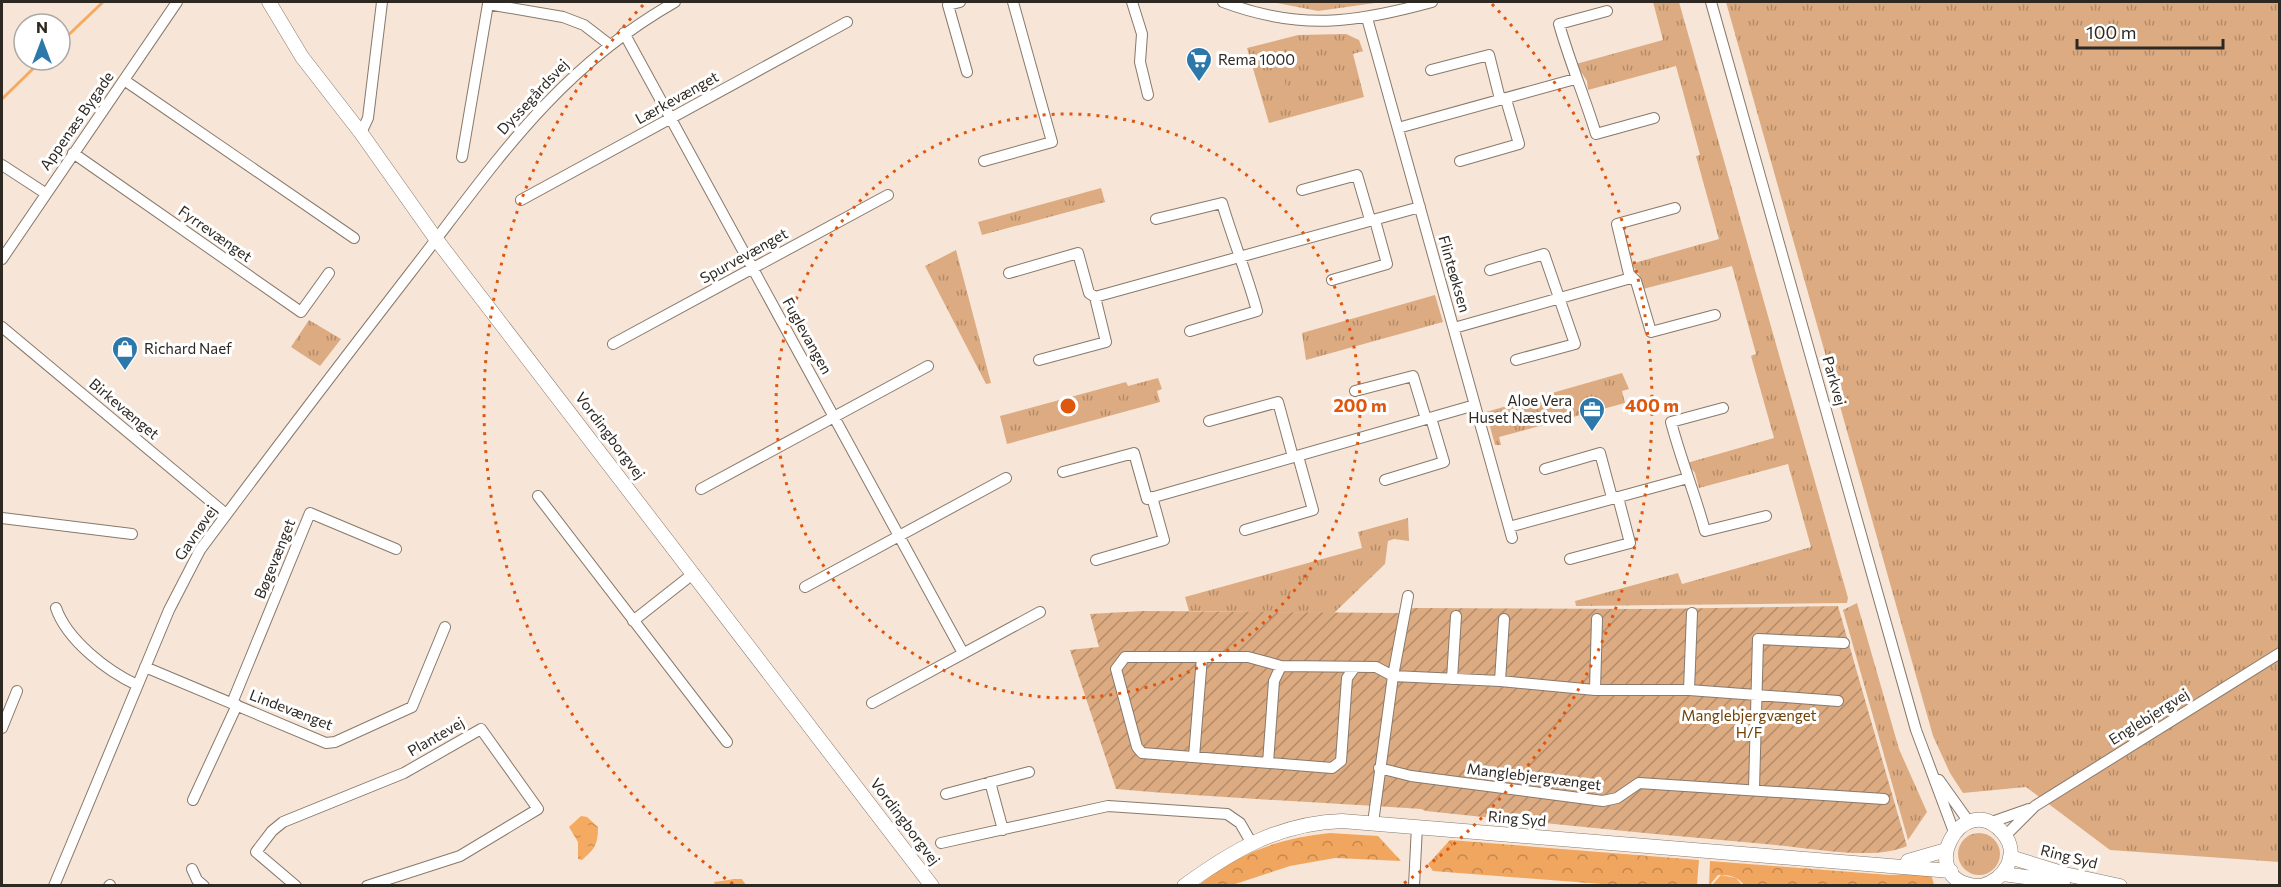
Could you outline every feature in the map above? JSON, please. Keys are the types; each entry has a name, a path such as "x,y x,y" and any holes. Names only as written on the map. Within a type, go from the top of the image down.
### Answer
{"main road":[{"name":"Vordingborgvej","path":"269,2 302,57 361,133 436,239 932,885"},
{"name":"Ring Syd","path":"1184,885 1233,851 1276,832 1321,822 1417,826 1951,871"},
{"path":"1970,822 1989,823 2005,836 2010,857 2003,874 1989,884 1964,882 1951,871 1946,850 1954,832 1970,822"},
{"name":"Ring Syd","path":"1862,864 1916,860 1946,850"},
{"name":"Ring Syd","path":"2010,857 2056,872 2120,885"},
{"name":"Ring Syd","path":"2003,874 2087,885"}],"street":[{"name":"Appenæs Bygade","path":"2,259 177,2"},
{"path":"361,133 368,118 382,2"},
{"name":"Dyssegårdsvej","path":"436,239 539,108 624,33 675,2"},
{"path":"960,2 948,5 967,72"},
{"path":"984,162 1052,142 1013,2"},
{"path":"1132,2 1142,34 1140,62 1148,95"},
{"path":"1223,2 1246,10 1314,23 1367,18 1432,2"},
{"name":"Parkvej","path":"1711,2 1916,730 1954,832"},
{"path":"462,157 488,4 562,17 584,25 610,45"},
{"path":"1607,11 1559,24 1575,79 1580,82 1596,134 1654,118"},
{"name":"Flinteøksen","path":"1367,18 1510,532 1615,498"},
{"name":"Lærkevænget","path":"521,200 847,22"},
{"name":"Fuglevangen","path":"624,33 963,653"},
{"path":"1431,70 1489,55 1499,95 1504,99 1519,144 1460,161"},
{"path":"1398,128 1575,79"},
{"path":"124,80 354,238"},
{"name":"Fyrrevænget","path":"73,153 301,312 329,273"},
{"path":"2,165 45,193"},
{"path":"1302,190 1357,175 1372,220 1376,224 1387,264 1332,279"},
{"name":"Spurvevænget","path":"613,344 888,195"},
{"path":"1156,219 1222,203 1239,257 1243,261 1257,311 1190,331"},
{"path":"1095,297 1420,207"},
{"path":"1675,208 1617,224 1631,278 1636,281 1651,332 1715,315"},
{"name":"Gavnøvej","path":"54,885 137,685 187,572 226,514 436,239"},
{"path":"1009,273 1078,253 1089,293 1095,297 1107,342 1039,360"},
{"path":"1490,270 1544,254 1575,344 1516,360"},
{"path":"1454,328 1631,278"},
{"name":"Birkevænget","path":"2,327 226,514"},
{"path":"701,489 928,366"},
{"path":"1355,391 1413,376 1444,462 1385,480"},
{"path":"1209,421 1278,402 1296,456 1313,510 1245,530"},
{"path":"1063,472 1134,453 1147,499 1475,405"},
{"path":"1723,408 1671,422 1706,531 1766,516"},
{"path":"1545,469 1600,453 1611,494 1619,501 1630,543 1570,559"},
{"path":"805,587 1006,478"},
{"path":"1615,498 1688,478"},
{"path":"538,496 727,742"},
{"path":"1095,560 1164,540 1152,497"},
{"name":"Bøgevænget","path":"235,704 310,513 396,549"},
{"path":"2,518 132,534"},
{"path":"633,621 694,573"},
{"path":"1373,823 1393,676 1408,596"},
{"path":"56,608 67,632 121,678 137,685"},
{"path":"872,703 1040,612"},
{"path":"1689,690 1692,613"},
{"path":"1452,679 1456,616"},
{"path":"1500,681 1504,619"},
{"path":"1595,690 1597,619"},
{"name":"Lindevænget","path":"145,667 326,742 336,742 412,707 445,627"},
{"path":"1754,789 1758,639 1844,643"},
{"name":"Englebjergvej","path":"1989,823 2035,806 2280,653"},
{"path":"1355,667 1347,678 1341,761 1332,768 1142,753 1137,747 1116,669 1125,657 1248,657 1281,666 1376,667 1393,676 1500,681 1595,690 1689,690 1838,700"},
{"path":"1194,758 1202,657"},
{"path":"1268,762 1274,681 1281,666"},
{"path":"2,728 17,691"},
{"path":"194,800 235,704"},
{"name":"Plantevej","path":"289,883 256,852 272,831 283,822 404,773 481,729 538,809 460,856 367,885"},
{"name":"Parkvej","path":"1931,767 1970,822"},
{"name":"Manglebjergvænget","path":"1379,768 1411,776 1603,801 1617,798 1639,783 1884,799"},
{"path":"946,794 1029,772"},
{"path":"990,782 1003,830"},
{"path":"941,843 1108,806 1227,814 1240,823 1251,843"},
{"name":"Englebjergvej","path":"2005,836 2035,806"},
{"path":"1414,885 1417,826"},
{"path":"192,869 197,880 204,885"}],"green space":[{"path":"1272,2 1382,2 1318,11"},
{"path":"1653,2 1679,2 1848,598 1847,603 1576,606 1575,601 1678,573 1682,584 1811,547 1788,464 1699,488 1695,473 1687,463 1774,438 1751,356 1756,354 1732,266 1643,289 1639,274 1631,264 1719,239 1696,156 1700,155 1676,66 1588,90 1587,81 1576,64 1663,40"},
{"path":"1726,2 2279,2 2279,862 2110,850 2026,787 1963,793 1950,773 1933,736"},
{"path":"1346,34 1359,40 1363,51 1353,54 1364,97 1269,123 1247,48 1298,35"},
{"path":"1283,74 1286,86 1265,91 1262,80"},
{"path":"1101,188 1105,202 982,235 978,222"},
{"path":"956,250 991,383 986,384 925,266"},
{"path":"1435,295 1443,322 1306,360 1302,333"},
{"path":"309,320 341,339 320,366 291,347"},
{"path":"1622,373 1629,389 1622,391 1625,403 1499,437 1501,445 1495,445 1486,412"},
{"path":"1158,378 1162,389 1157,391 1160,402 1007,444 1000,416 1126,382 1128,386"},
{"path":"1408,518 1409,541 1394,539 1388,541 1385,564 1334,613 1189,611 1185,597 1362,548 1358,532"},
{"path":"1857,603 1899,749 1927,812 1908,840 1843,610"},
{"name":"Manglebjergvænget H/F","path":"1838,606 1907,846 1894,850 1878,853 1843,852 1421,809 1116,789 1070,650 1099,647 1090,614 1143,611 1398,613 1413,608 1648,609"},
{"path":"1330,833 1378,836 1401,861 1335,858 1290,866 1232,885 1198,886 1228,864 1260,849 1294,839"},
{"path":"1979,833 1994,839 2000,854 1994,869 1979,875 1964,869 1958,854 1964,839"},
{"path":"1450,840 1699,860 1697,885 1628,886 1433,871 1428,864"},
{"path":"1710,861 1890,875 1931,873 1934,885 1744,885 1733,877 1718,875 1709,886"}],"water":[{"path":"581,816 587,817 598,827 595,846 582,860 578,859 578,842 569,827"},
{"path":"1721,875 1736,878 1742,885 1712,885"},
{"path":"742,879 746,885 715,885 714,882"}],"waterway":[{"path":"72,32 103,2"},
{"path":"2,99 30,72"}],"place":[{"name":"Rema 1000","path":"1199,83"},
{"name":"Richard Naef","path":"125,372"},
{"name":"Aloe Vera Huset Næstved","path":"1592,433"}]}
